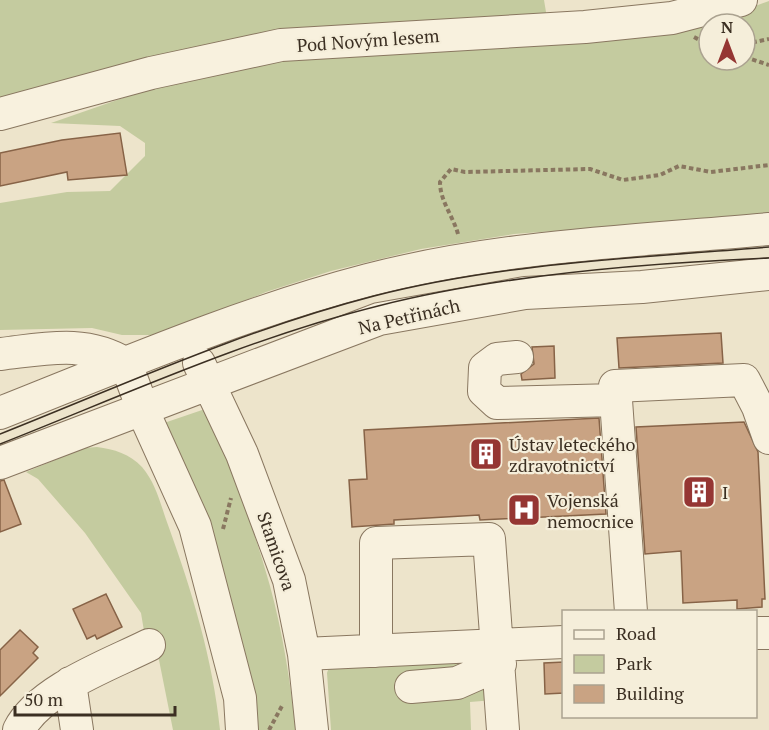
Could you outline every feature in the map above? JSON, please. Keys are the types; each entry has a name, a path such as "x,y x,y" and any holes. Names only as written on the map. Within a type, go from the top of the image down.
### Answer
{"street":[{"name":"Pod Novým lesem","path":"0,114 151,73 281,45 585,27 672,18 741,0"},
{"path":"0,413 276,306 369,279 520,252 769,229"},
{"path":"520,252 604,261 769,248"},
{"name":"Na Petřinách","path":"0,464 209,382 379,319 525,293 642,286 769,274"},
{"path":"0,354 72,346 112,356 126,364 195,526 240,698 242,730"},
{"name":"Stamicova","path":"126,364 181,350 201,365 242,454 289,580 304,654 312,730"},
{"path":"517,357 497,359 485,368 484,391 497,404 616,399"},
{"path":"631,610 615,386 744,380 758,407 769,438"},
{"path":"376,651 376,543 489,539 502,730"},
{"path":"304,654 376,651 498,655 562,642"},
{"path":"19,730 26,716 70,683 149,645"},
{"path":"411,687 457,683 498,655"},
{"path":"70,683 77,730"}],"path":[{"path":"459,236 452,215 440,195 440,182 451,168 465,172 590,169 623,180 660,175 679,166 711,172 769,165"},
{"path":"220,539 231,496"}],"green space":[{"path":"0,0 544,0 547,18 0,103"},
{"path":"769,1 769,215 514,234 421,249 331,271 266,292 161,335 122,335 92,328 0,330 0,203 67,192 110,191 145,156 145,143 120,126 51,123 143,91 282,59 697,14 697,72 757,72 757,12 719,12 747,9"},
{"path":"208,408 241,496 270,586 286,657 296,730 252,730 164,423"},
{"path":"97,447 127,455 142,467 155,487 185,575 207,652 220,730 173,730 158,655 144,631 141,613 85,533 38,479 26,472 84,448"},
{"path":"482,658 494,700 470,702 471,730 331,730 327,673 330,664"}],"building":[{"path":"120,133 127,175 68,180 67,172 0,186 0,153 62,140"},
{"path":"721,333 723,363 619,368 617,338"},
{"path":"554,346 555,378 522,380 521,374 534,364 532,347"},
{"name":"Ústav leteckého zdravotnictví","path":"599,418 606,514 480,520 479,515 394,520 394,524 352,527 349,480 367,479 364,430"},
{"name":"I","path":"744,422 758,452 765,599 762,599 762,607 737,609 737,600 683,603 681,551 645,554 636,427"},
{"path":"4,480 21,524 0,532 0,481"},
{"path":"106,594 122,627 97,639 95,635 87,639 73,609"},
{"path":"20,630 38,647 33,653 38,658 0,696 0,650"},
{"path":"562,662 562,693 545,694 544,663"}],"tram line":[{"path":"0,434 232,341 326,309 374,296 422,285 520,269 769,247"},
{"path":"0,444 234,351 282,334 378,306 473,286 572,272 672,263 769,258"}],"place":[{"name":"Ústav leteckého zdravotnictví","path":"486,454"},
{"name":"I","path":"699,492"},
{"name":"Vojenská nemocnice","path":"524,510"}]}
